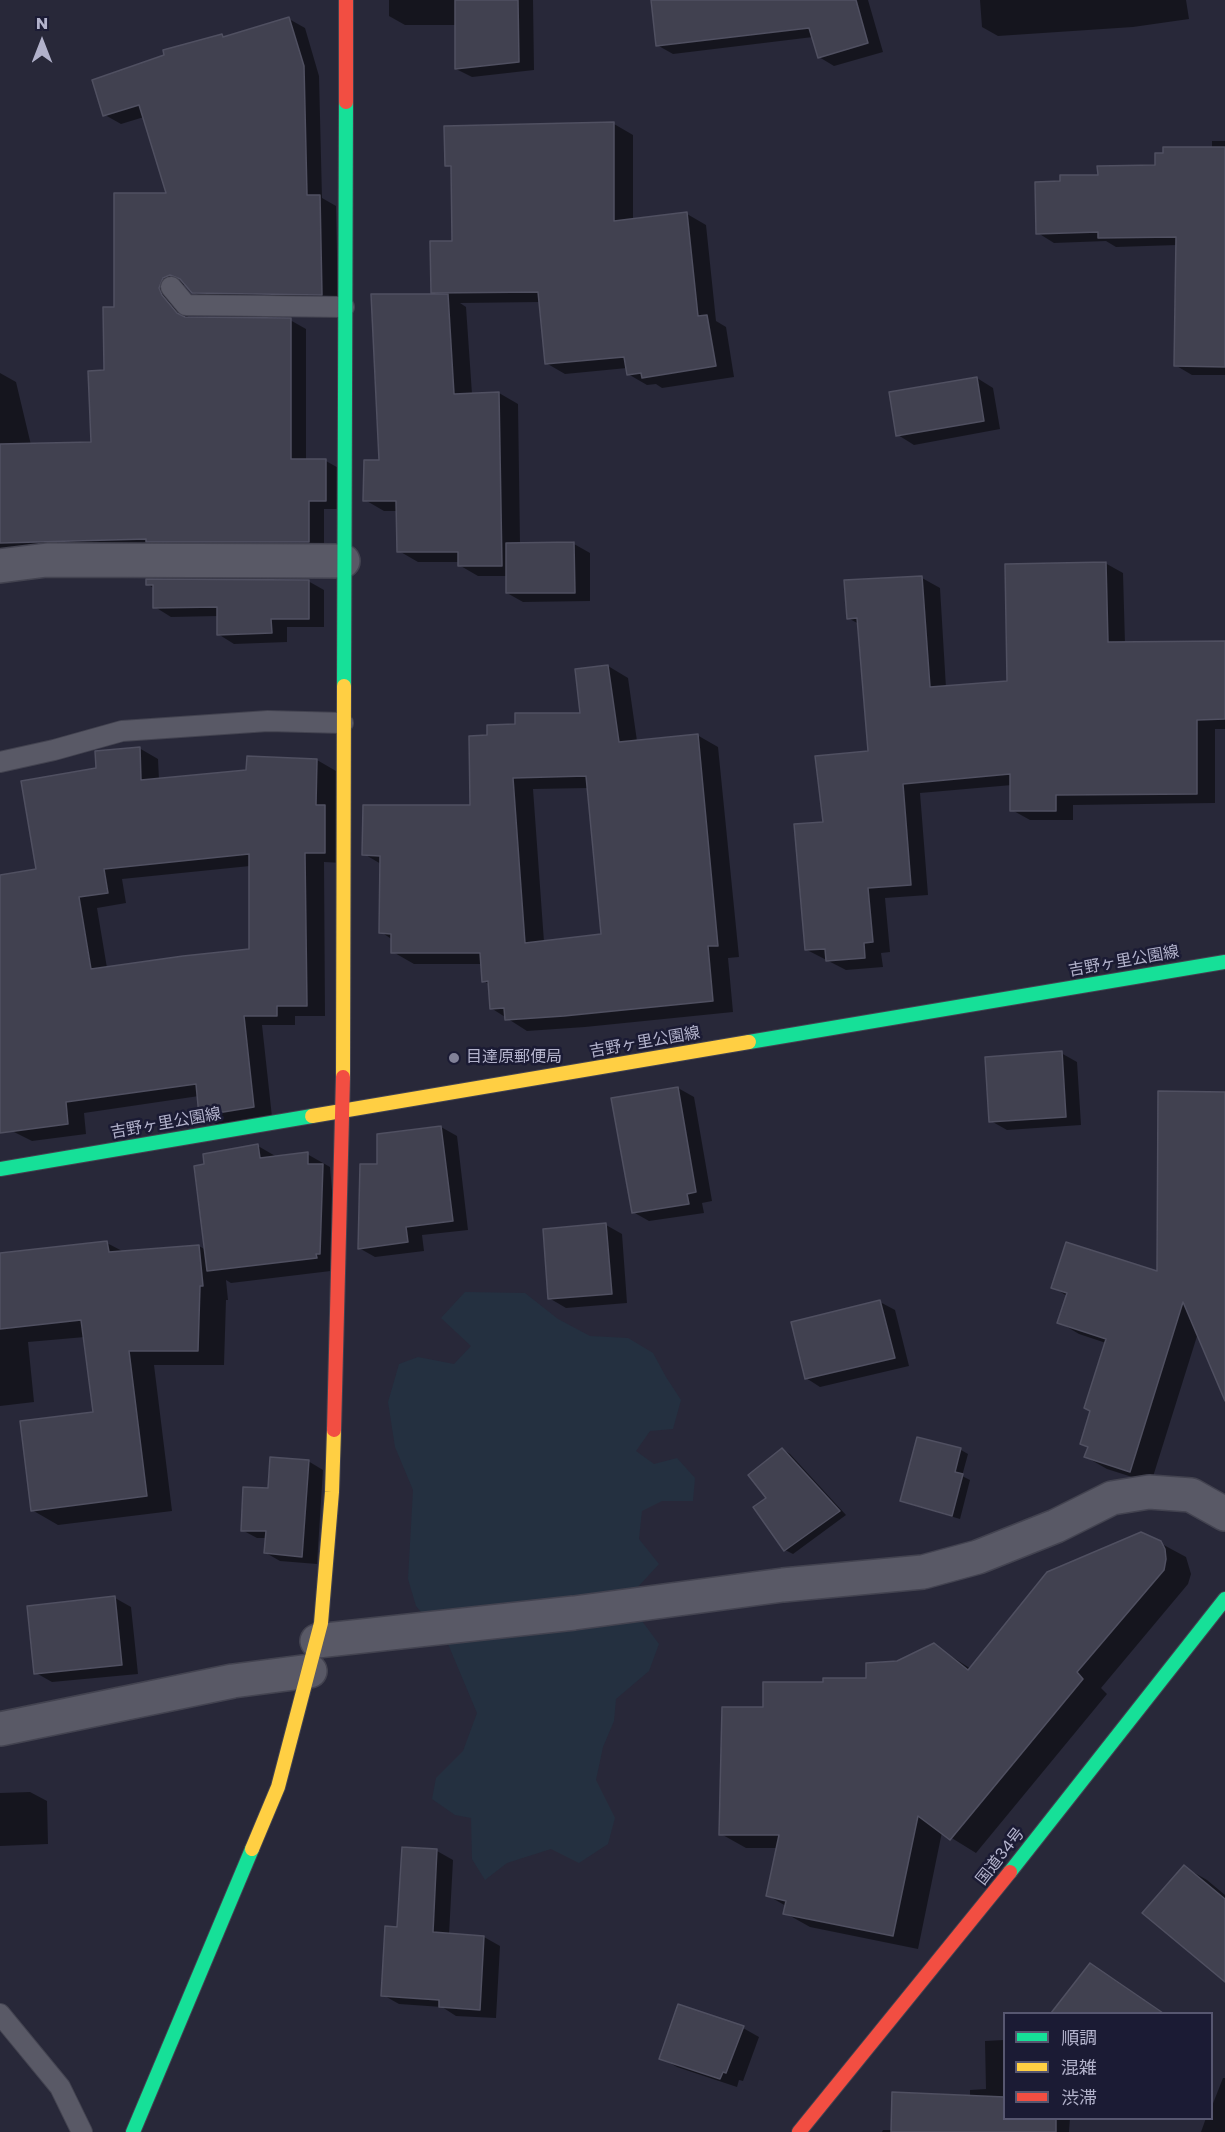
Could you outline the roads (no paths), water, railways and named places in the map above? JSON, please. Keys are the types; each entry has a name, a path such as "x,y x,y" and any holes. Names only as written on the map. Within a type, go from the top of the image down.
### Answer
{"main road":[{"path":"133,2132 278,1787 321,1623 332,1492 343,1111 345,0"},
{"name":"吉野ヶ里公園線","path":"0,1169 1225,962"},
{"name":"国道34号","path":"799,2132 991,1897 1225,1599"}],"street":[{"path":"0,566 47,560 344,561"},
{"path":"0,1729 233,1681 313,1656 574,1613 783,1585 923,1572 989,1552 1056,1526 1112,1498 1149,1492 1191,1495 1225,1514"}],"lane":[{"path":"171,287 186,305 344,308"},
{"path":"0,762 123,731 267,721 344,723"},
{"path":"0,2014 60,2087 82,2132"}],"place":[{"name":"目達原郵便局","path":"454,1058"}]}
